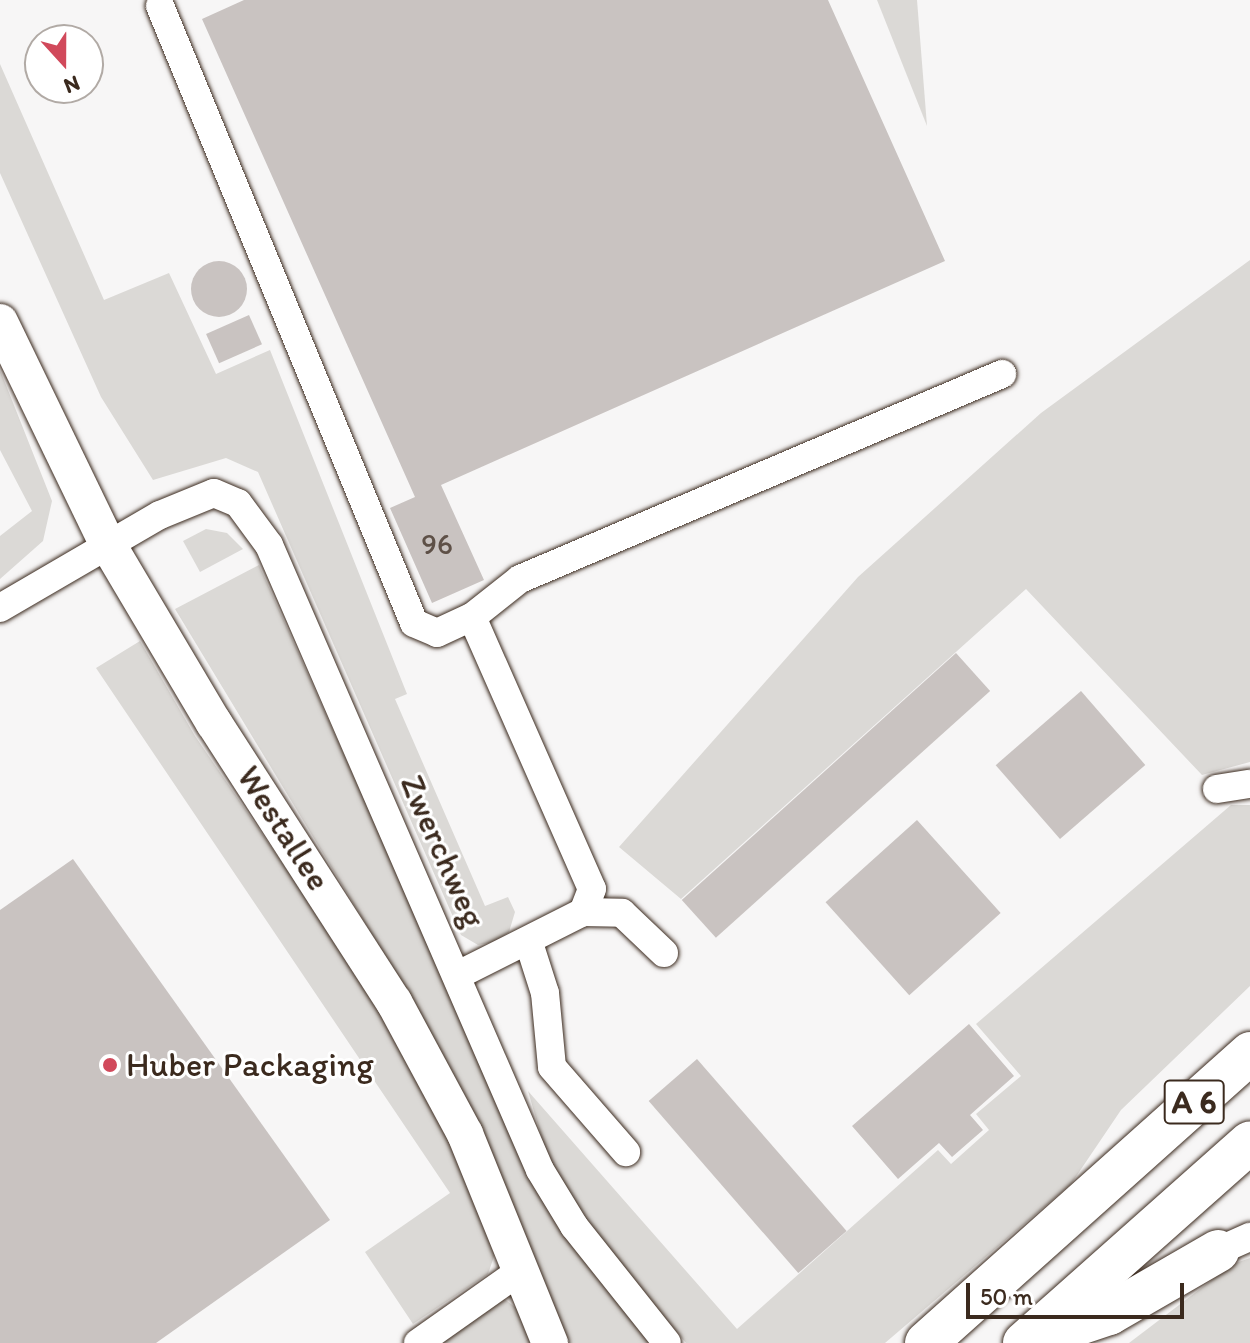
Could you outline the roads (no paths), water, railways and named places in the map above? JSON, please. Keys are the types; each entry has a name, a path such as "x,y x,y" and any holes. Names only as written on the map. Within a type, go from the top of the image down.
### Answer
{"highway":[{"name":"A 6","path":"926,1343 1250,1053"},
{"name":"A 6","path":"1025,1342 1250,1142"},
{"path":"1025,1342 1109,1314 1234,1244"}],"main road":[{"name":"Westallee","path":"0,322 107,543 214,723 394,1002 465,1134 523,1269 550,1343"}],"street":[{"path":"160,6 414,623 437,633 472,617 520,579 1002,374"},
{"name":"Zwerchweg","path":"0,608 107,543 214,493 238,503 269,545 540,1170 574,1226 667,1343"},
{"path":"472,617 592,889 583,912"},
{"path":"1217,789 1250,784"},
{"path":"458,975 529,943 583,912 622,913 664,953"},
{"path":"529,943 545,993 552,1067 626,1152"},
{"path":"418,1343 523,1269"}],"place":[{"name":"Huber Packaging","path":"110,1065"}]}
